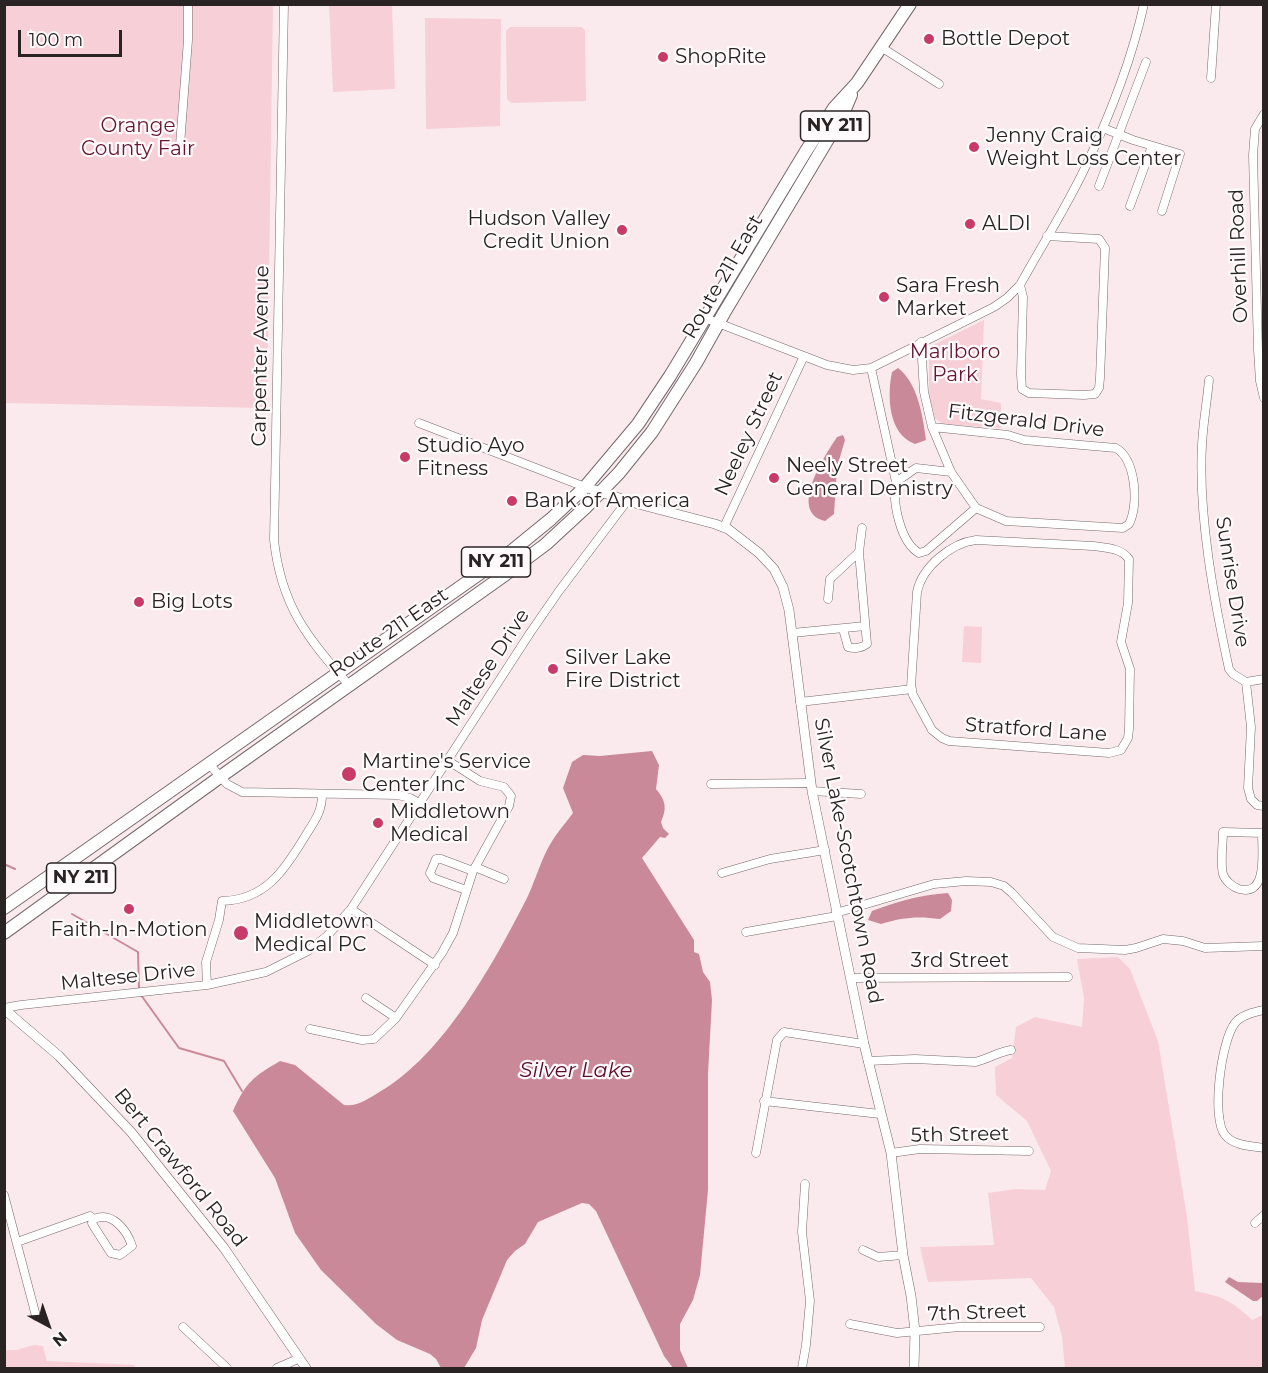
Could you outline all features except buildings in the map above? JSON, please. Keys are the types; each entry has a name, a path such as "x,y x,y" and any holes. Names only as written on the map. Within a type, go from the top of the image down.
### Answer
{"main road":[{"name":"Route 211 East","path":"4,933 526,559 602,492 658,424 687,379 815,157 843,114 857,83 910,4"},
{"name":"Route 211 East","path":"4,908 513,550 585,487 649,409 806,151 834,108 857,83"}],"street":[{"path":"180,145 188,40 188,4"},
{"name":"Carpenter Avenue","path":"284,4 274,540 279,572 289,603 306,632 350,685"},
{"path":"705,318 840,368 871,368 994,307 1007,298 1020,285 1082,174 1129,58 1144,4"},
{"path":"1211,78 1216,4"},
{"path":"881,46 939,84"},
{"path":"1100,186 1146,62"},
{"name":"Overhill Road","path":"1263,114 1255,129 1253,156 1258,350 1263,398"},
{"path":"1102,128 1180,154 1161,211"},
{"path":"1130,206 1152,146"},
{"path":"1020,285 1023,297 1020,384 1022,389 1029,393 1095,394 1099,388 1100,378 1105,248 1099,239 1047,236"},
{"path":"871,368 896,482 894,495 904,536 910,546 919,553 934,544 976,508 951,472 932,427 924,392 921,342"},
{"name":"Neeley Street","path":"724,527 804,356"},
{"name":"Sunrise Drive","path":"1209,380 1202,445 1203,502 1208,545 1229,669 1246,682"},
{"path":"419,423 585,487"},
{"name":"Fitzgerald Drive","path":"932,427 999,434 1024,440 1116,448 1129,461 1133,487 1132,519 1124,528 1006,521 976,508"},
{"path":"896,482 916,468 951,472"},
{"name":"Silver Lake-Scotchtown Road","path":"585,487 627,501 724,527 759,553 777,574 785,594 812,787 864,1044 891,1153 915,1331 914,1368"},
{"name":"Maltese Drive","path":"4,1009 207,985 249,977 291,961 309,951 327,936 351,909 559,591 627,501"},
{"path":"843,629 848,647 853,649 864,647 867,644 859,552 862,528"},
{"name":"Stratford Lane","path":"976,540 1093,546 1120,551 1130,559 1128,603 1121,642 1130,669 1129,729 1128,738 1121,750 1109,753 949,741 932,730 923,717 912,689 915,606 919,580 929,568 956,546 965,541 976,540"},
{"path":"828,599 830,579 859,552"},
{"path":"792,633 866,626"},
{"path":"1263,679 1246,682 1251,727 1248,789 1251,799 1257,805 1263,806"},
{"path":"800,702 912,689"},
{"path":"310,1029 362,1040 374,1039 396,1018 435,965 453,933 474,869 508,806 511,796 504,787 480,781 447,760"},
{"path":"209,764 220,777 242,792 398,795 419,803"},
{"path":"711,784 812,787 861,794"},
{"path":"207,985 206,962 219,921 222,902 247,898 280,874 292,860 322,808 322,795"},
{"path":"1223,832 1263,833 1262,881 1256,888 1248,891 1236,888 1223,874 1223,832"},
{"path":"722,873 770,859 825,850"},
{"path":"466,890 433,878 430,873 436,859 504,879"},
{"path":"746,932 837,914 934,884 966,880 992,882 1004,886 1053,938 1078,948 1125,950 1163,939 1183,941 1205,948 1263,946"},
{"path":"351,909 435,965"},
{"name":"3rd Street","path":"851,978 1068,977"},
{"path":"366,999 396,1018"},
{"name":"Bert Crawford Road","path":"4,1009 59,1056 130,1132 224,1248 306,1368"},
{"path":"1263,1010 1238,1020 1230,1032 1224,1052 1219,1109 1220,1125 1226,1136 1236,1143 1263,1149"},
{"path":"756,1153 777,1040 784,1032 864,1044"},
{"path":"868,1061 915,1059 975,1062 998,1052 1011,1050"},
{"path":"764,1101 880,1114"},
{"name":"5th Street","path":"891,1153 920,1149 1029,1151"},
{"path":"802,1368 810,1301 802,1232 805,1184"},
{"path":"4,1195 36,1316"},
{"path":"1255,1223 1263,1215"},
{"path":"17,1242 88,1216 94,1219 102,1217 117,1221 130,1239 132,1245 130,1249 120,1255 111,1253 93,1226 94,1219"},
{"path":"863,1251 878,1257 903,1255"},
{"name":"7th Street","path":"850,1324 897,1333 959,1327 1040,1328"},
{"path":"183,1327 227,1368"},
{"path":"277,1368 298,1359"}],"green space":[{"name":"Orange County Fair","path":"5,5 273,5 267,408 5,403"},
{"path":"329,5 392,5 395,89 333,92"},
{"path":"425,18 501,19 500,126 426,129"},
{"path":"510,27 581,27 585,30 586,101 511,103 507,99 506,31"},
{"name":"Marlboro Park","path":"984,320 981,399 1001,403 1001,428 943,424 935,418 929,395 929,347"},
{"path":"964,626 982,627 981,663 962,662"},
{"path":"1118,957 1130,969 1158,1041 1187,1217 1195,1291 1226,1300 1252,1320 1263,1315 1263,1368 1065,1368 1062,1337 1054,1307 1031,1278 928,1282 920,1247 994,1245 988,1193 1016,1189 1045,1190 1051,1171 1027,1121 996,1095 995,1067 1012,1058 1016,1027 1035,1017 1082,1027 1084,998 1077,959"},
{"path":"34,1345 43,1346 47,1361 135,1365 134,1368 5,1368 5,1350 16,1350"}],"water":[{"path":"898,368 905,374 915,391 921,411 926,440 915,444 899,432 892,413 890,382 892,372"},
{"path":"843,435 845,440 837,467 834,514 825,521 814,516 809,506 809,495 825,456 837,437"},
{"name":"Silver Lake","path":"652,751 659,765 656,789 664,805 661,822 669,834 665,838 660,837 642,858 694,940 694,952 699,954 703,972 710,982 712,1000 708,1074 708,1190 700,1275 693,1300 680,1324 680,1350 688,1368 673,1368 664,1356 596,1211 589,1204 582,1203 538,1222 525,1244 507,1260 482,1320 476,1348 464,1368 441,1368 430,1354 397,1340 376,1324 321,1270 295,1233 275,1178 233,1111 251,1081 280,1061 295,1065 344,1105 354,1105 363,1101 404,1075 426,1055 465,1006 513,925 547,850 573,813 563,788 572,762 583,755 600,756"},
{"path":"948,893 952,900 951,911 940,919 910,918 881,924 868,920 872,911 891,904"},
{"path":"1229,1277 1238,1282 1263,1283 1263,1296 1253,1301 1225,1282"}],"waterway":[{"path":"4,864 15,869"},
{"path":"72,914 138,952 139,989"},
{"path":"141,995 179,1048 224,1061 242,1091"}],"place":[{"name":"Bottle Depot","path":"929,39"},
{"name":"ShopRite","path":"663,57"},
{"name":"Jenny Craig Weight Loss Center","path":"974,147"},
{"name":"ALDI","path":"970,224"},
{"name":"Hudson Valley Credit Union","path":"622,230"},
{"name":"Sara Fresh Market","path":"884,297"},
{"name":"Studio Ayo Fitness","path":"405,457"},
{"name":"Neely Street General Denistry","path":"774,478"},
{"name":"Bank of America","path":"512,501"},
{"name":"Big Lots","path":"139,602"},
{"name":"Silver Lake Fire District","path":"553,669"},
{"name":"Martine's Service Center Inc","path":"349,774"},
{"name":"Middletown Medical","path":"378,823"},
{"name":"Faith-In-Motion","path":"129,909"},
{"name":"Middletown Medical PC","path":"241,933"}]}
